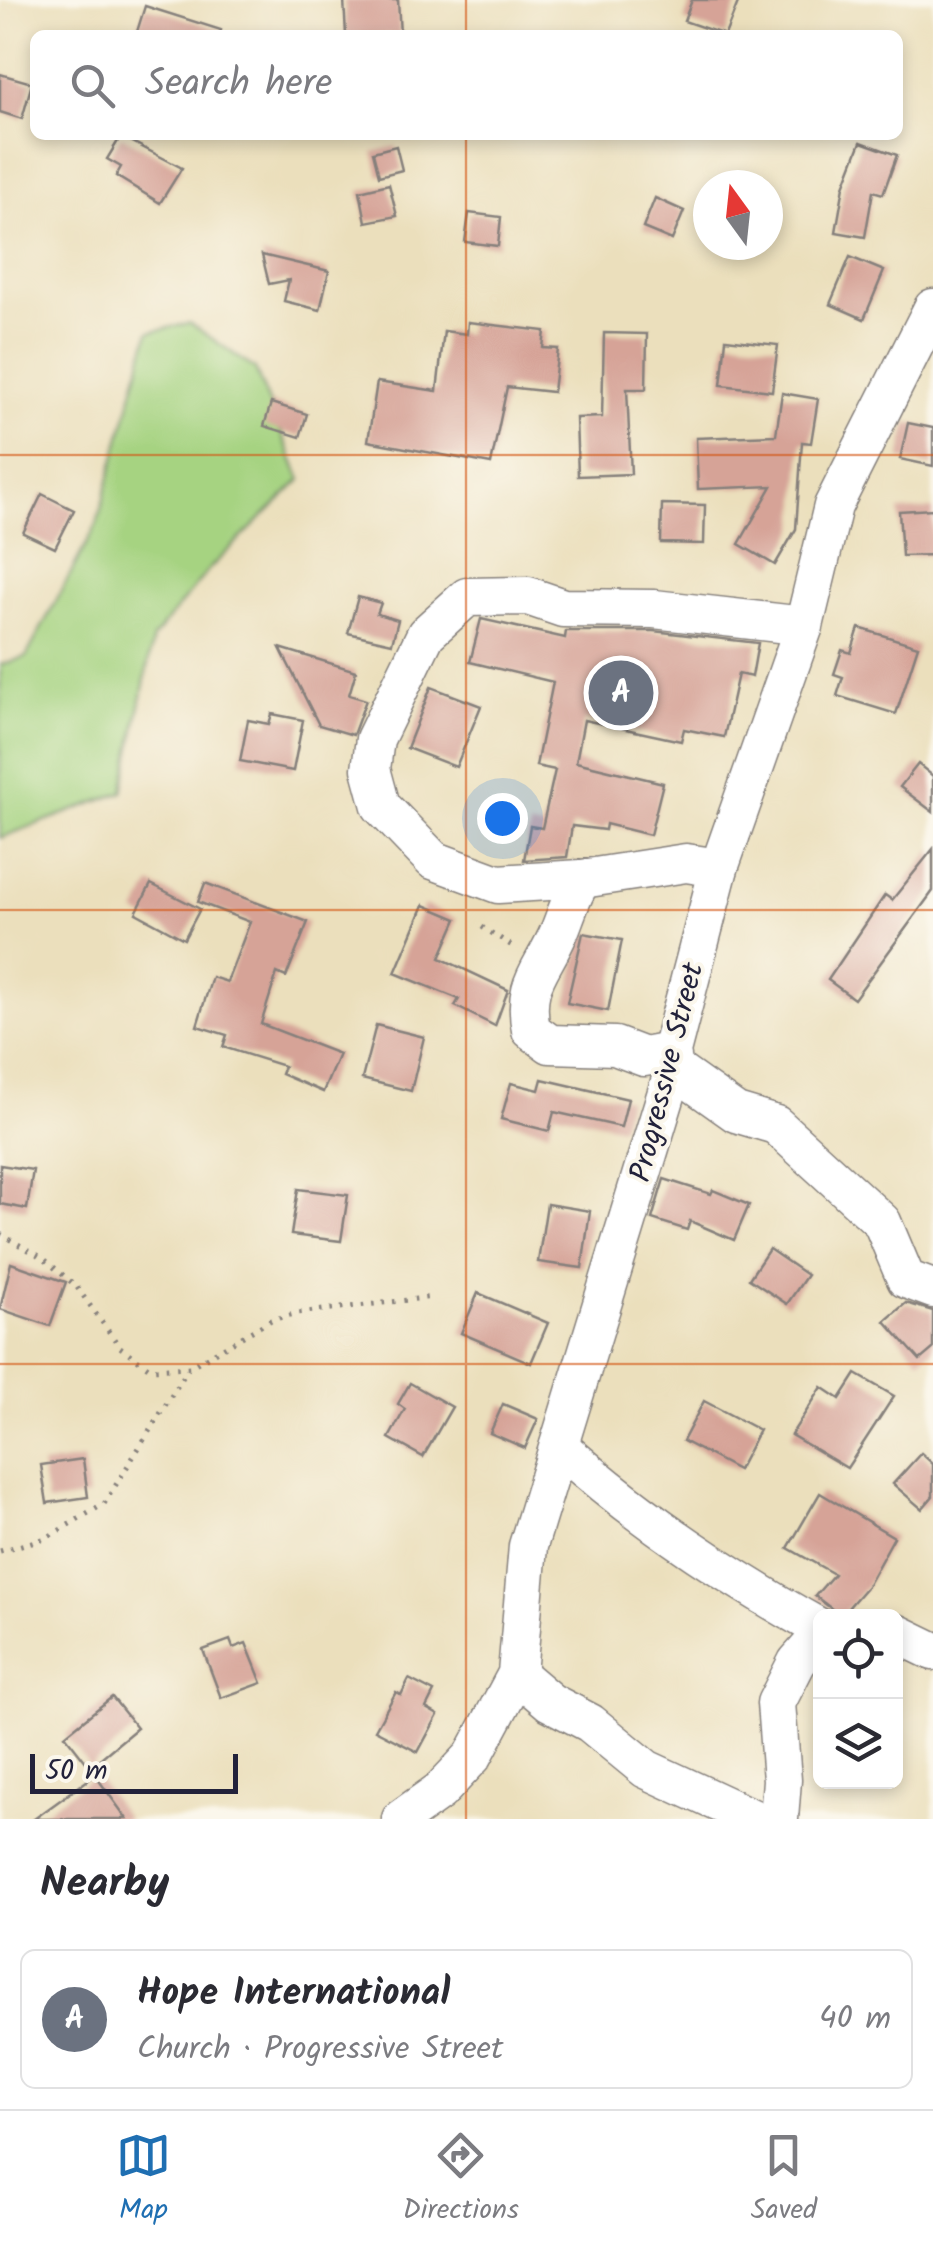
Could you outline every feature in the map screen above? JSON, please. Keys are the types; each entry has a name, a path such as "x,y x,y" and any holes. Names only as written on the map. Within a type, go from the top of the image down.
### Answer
{"street":[{"name":"Progressive Street","path":"400,1819 440,1791 473,1756 517,1674 528,1546 672,1060 720,868 804,626 834,506 923,352 933,308"},
{"path":"720,868 686,863 582,879 498,884 434,860 381,806 371,769 376,738 426,634 467,597 528,596 563,608 654,609 804,626"},
{"path":"582,879 530,984 527,1008 531,1030 550,1044 614,1046 644,1057 672,1060 736,1113 776,1125 882,1222 906,1279 933,1288"},
{"path":"558,1446 613,1495 751,1589 813,1624"},
{"path":"903,1636 933,1650"},
{"path":"779,1819 782,1780 776,1703 798,1662 813,1644"},
{"path":"517,1674 550,1702 590,1723 646,1769 754,1819"}],"path":[{"path":"482,927 543,960"},
{"path":"0,1234 43,1258 76,1286 120,1348 150,1369 190,1366 271,1320 298,1313 359,1309 394,1299 432,1297"},
{"path":"0,1550 46,1538 104,1504 190,1366"}],"green space":[{"path":"190,323 255,369 301,480 210,568 153,638 123,792 0,838 0,665 26,657 97,524 149,332"}],"building":[{"path":"344,0 398,0 400,30 346,30"},
{"path":"692,0 739,0 727,30 710,30 684,21"},
{"path":"145,6 221,30 138,30"},
{"path":"0,74 30,82 22,119 0,112"},
{"path":"119,140 129,140 182,168 160,203 116,176 121,167 107,159"},
{"path":"861,142 897,155 883,194 873,191 865,237 836,232 844,186"},
{"path":"396,146 402,170 379,176 373,152"},
{"path":"389,184 397,216 366,222 360,191"},
{"path":"655,198 684,211 672,240 643,228"},
{"path":"469,213 501,217 498,246 465,242"},
{"path":"262,255 329,271 320,310 284,301 289,280 269,284"},
{"path":"850,257 884,271 864,319 830,304"},
{"path":"468,322 545,331 543,348 558,349 553,392 507,387 491,464 368,441 377,382 437,391 444,331 467,334"},
{"path":"604,333 647,334 646,389 627,389 631,474 578,476 576,418 602,417"},
{"path":"726,339 778,345 772,391 721,385"},
{"path":"782,393 818,399 811,443 802,442 796,529 775,565 739,544 772,486 698,489 696,438 776,435"},
{"path":"271,403 307,414 300,437 264,426"},
{"path":"908,423 933,428 933,466 900,459"},
{"path":"42,494 74,510 55,548 23,533"},
{"path":"662,504 705,505 704,544 661,543"},
{"path":"933,509 933,555 902,556 899,511"},
{"path":"358,597 381,603 377,614 398,620 392,643 348,633"},
{"path":"481,619 565,638 566,631 653,631 758,643 752,677 738,674 724,737 684,729 681,741 584,720 576,762 663,783 650,835 606,824 605,830 572,826 567,857 524,860 530,826 542,828 555,770 536,766 553,682 470,662"},
{"path":"859,628 918,646 896,714 837,696 843,677 834,674 842,650 851,653"},
{"path":"280,648 356,671 349,695 366,700 353,735 319,725"},
{"path":"431,687 481,706 456,767 407,748"},
{"path":"272,714 303,720 293,771 240,761 248,720 269,724"},
{"path":"918,764 933,776 933,812 900,787"},
{"path":"933,849 933,891 854,999 828,980 885,895 892,900"},
{"path":"205,883 308,922 286,977 277,973 261,1024 339,1054 323,1092 281,1074 284,1066 223,1047 227,1035 197,1026 212,977 227,982 250,922 198,902"},
{"path":"151,884 200,909 184,939 136,913"},
{"path":"424,905 457,919 440,958 508,990 495,1026 455,1006 459,999 395,973"},
{"path":"583,933 622,940 608,1011 567,1003"},
{"path":"376,1025 424,1037 411,1091 362,1079"},
{"path":"542,1079 628,1099 621,1127 554,1112 549,1131 501,1119 511,1083 539,1090"},
{"path":"0,1165 33,1170 27,1209 0,1204"},
{"path":"664,1179 711,1194 713,1190 749,1205 734,1240 690,1221 687,1230 652,1219"},
{"path":"298,1189 348,1195 341,1241 291,1235"},
{"path":"547,1204 590,1211 582,1268 538,1262"},
{"path":"769,1249 807,1275 787,1304 749,1279"},
{"path":"11,1263 66,1282 50,1326 0,1309"},
{"path":"478,1293 548,1323 531,1363 461,1333"},
{"path":"906,1303 933,1311 933,1349 920,1360 885,1321"},
{"path":"856,1374 894,1396 847,1468 791,1435 822,1387 840,1399"},
{"path":"410,1383 452,1407 423,1457 389,1438 405,1409 398,1404"},
{"path":"704,1401 759,1430 738,1470 683,1441"},
{"path":"503,1404 538,1419 525,1448 490,1433"},
{"path":"921,1453 933,1464 933,1496 922,1509 893,1484"},
{"path":"83,1459 88,1497 47,1503 41,1465"},
{"path":"820,1493 894,1537 867,1586 847,1609 832,1609 815,1596 834,1574 788,1548"},
{"path":"230,1640 233,1648 246,1643 262,1683 221,1698 203,1650"},
{"path":"409,1679 434,1692 426,1708 438,1715 418,1752 375,1730 396,1692 401,1695"},
{"path":"112,1697 137,1728 90,1767 65,1735"},
{"path":"95,1775 127,1819 34,1819"}],"place":[{"name":"Hope International","path":"621,693"}]}
